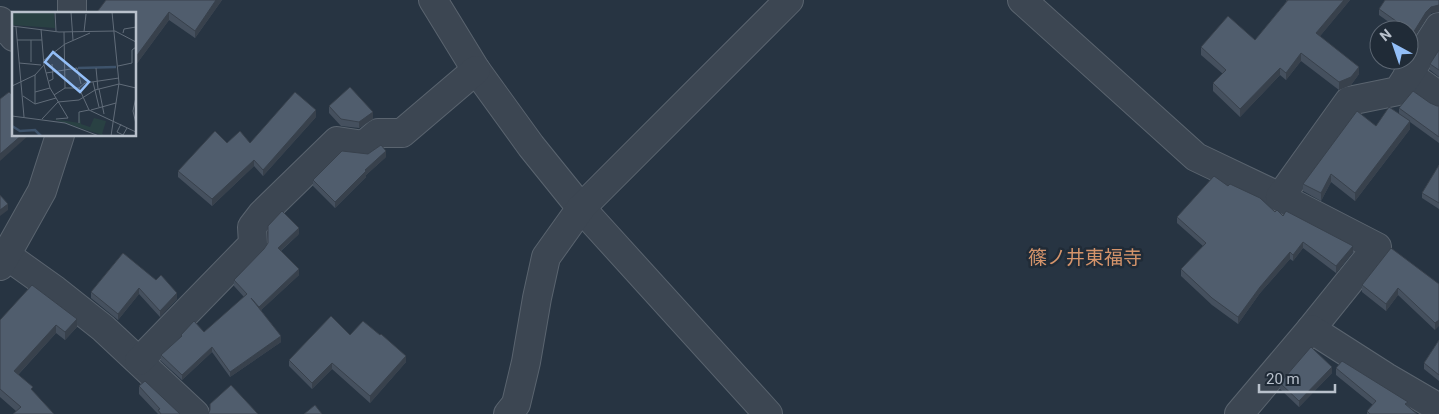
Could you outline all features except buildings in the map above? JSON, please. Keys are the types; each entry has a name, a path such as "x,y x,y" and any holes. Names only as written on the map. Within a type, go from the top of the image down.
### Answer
{"street":[{"path":"433,0 476,70 531,146 581,208 768,414"},
{"path":"508,414 516,404 546,257 581,208 790,0"},
{"path":"1022,0 1196,157 1377,246 1312,329 1239,414"},
{"path":"0,21 12,35"},
{"path":"1280,197 1349,101 1398,91 1439,27"},
{"path":"139,361 253,244 252,227 262,214 337,141 364,145 378,133 402,133 476,70"},
{"path":"1408,74 1439,96"},
{"path":"60,136 42,191 3,261 55,290 102,328 195,414"},
{"path":"1312,329 1386,377 1439,408"}],"district":[{"name":"篠ノ井東福寺","path":"1085,257"}]}
